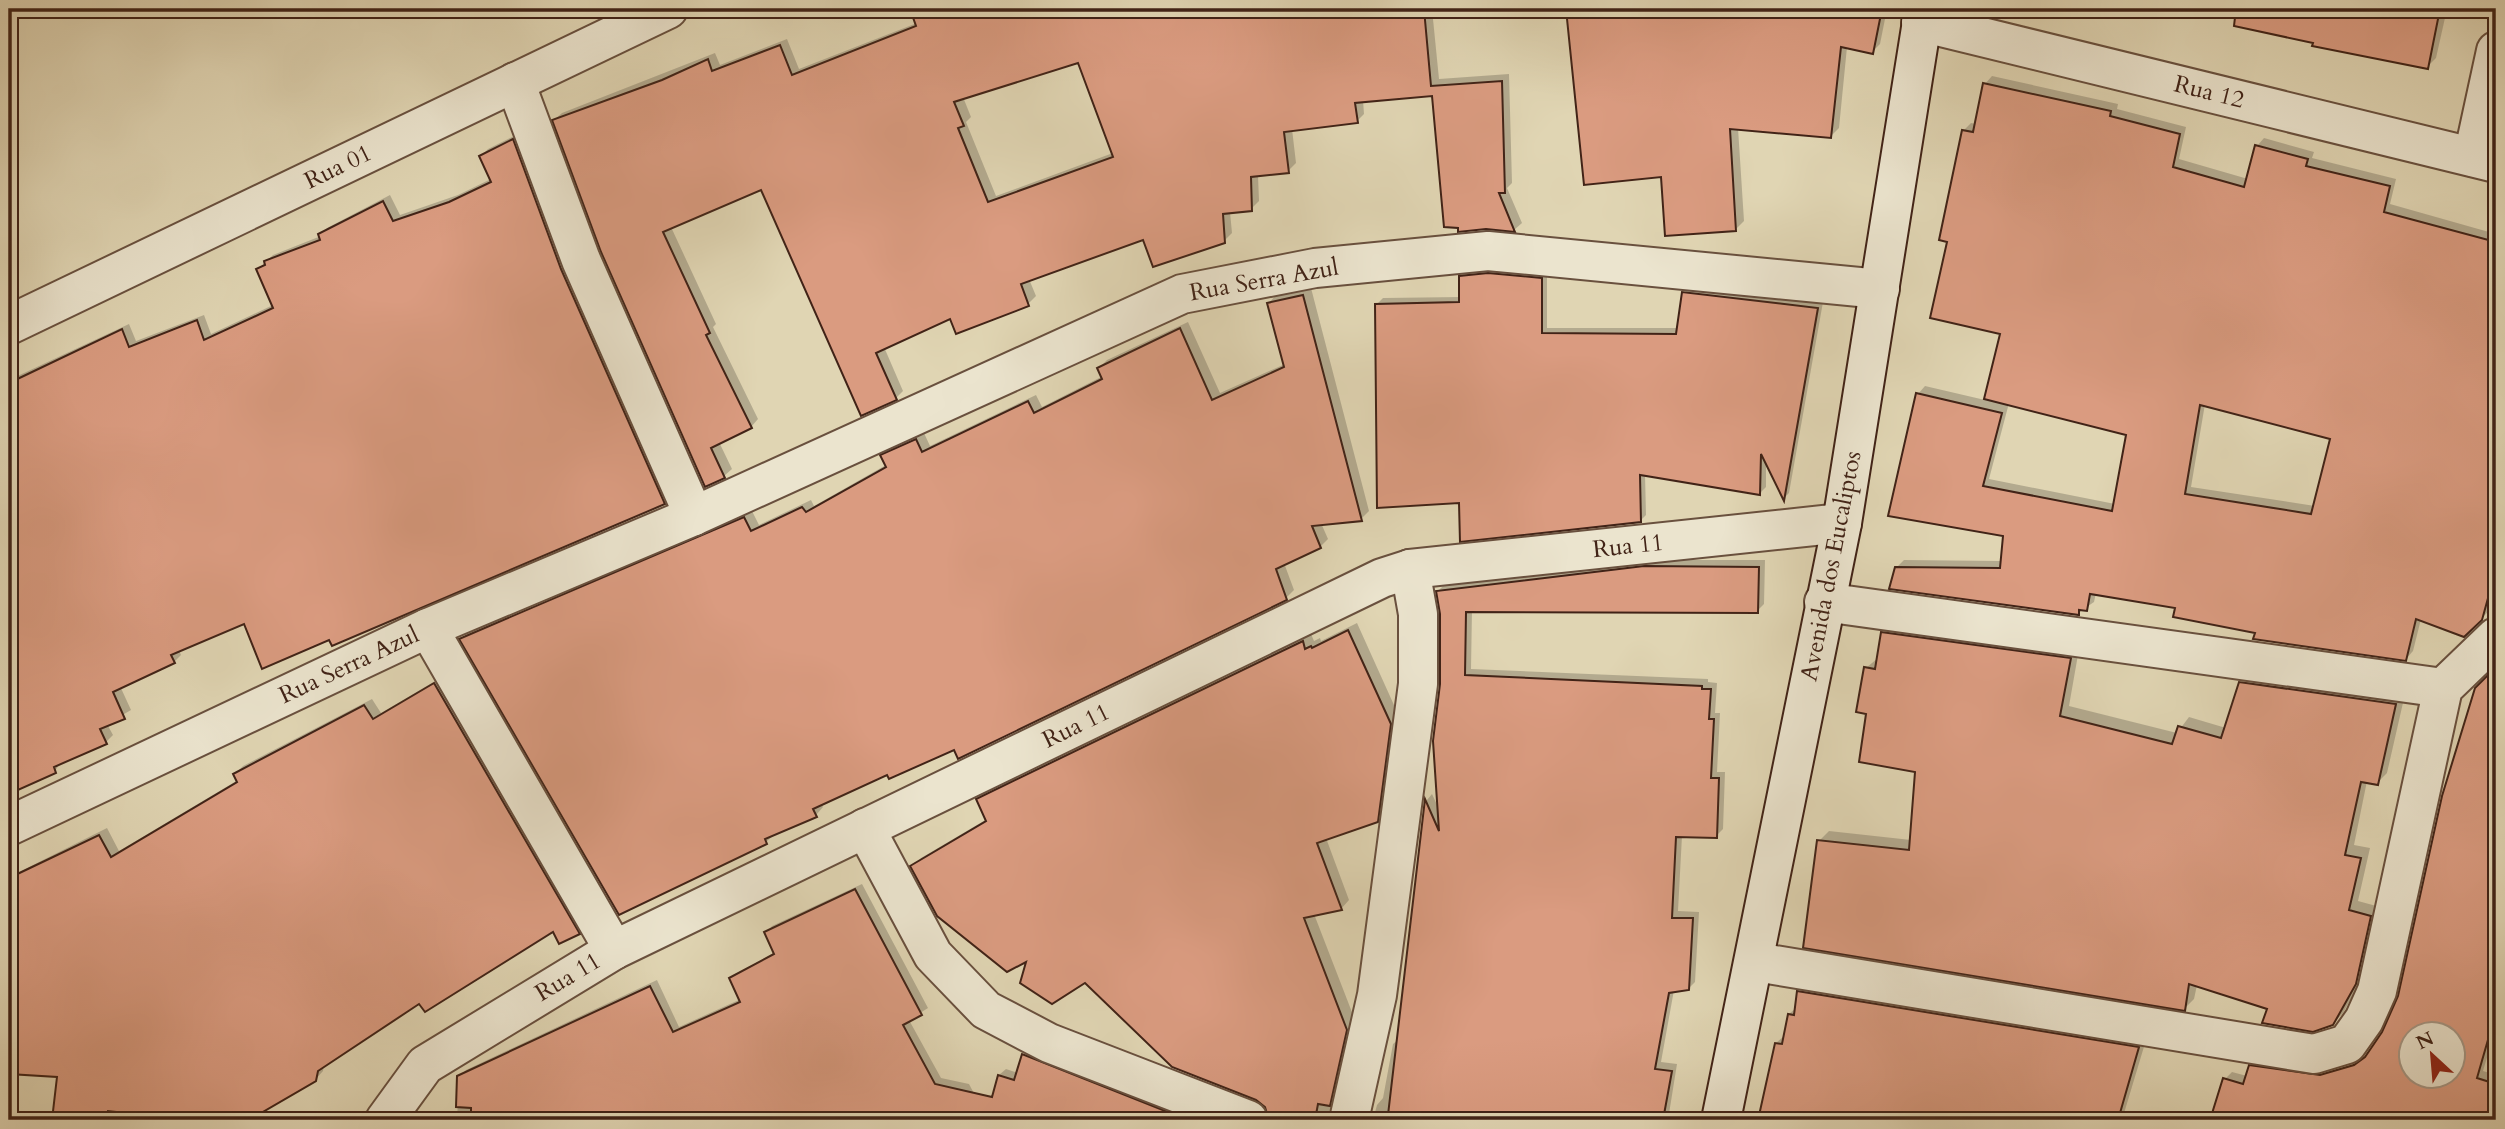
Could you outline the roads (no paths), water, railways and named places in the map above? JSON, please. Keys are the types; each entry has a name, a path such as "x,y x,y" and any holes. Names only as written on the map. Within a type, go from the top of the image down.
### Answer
{"street":[{"name":"Rua 01","path":"9,325 668,9"},
{"name":"Rua 12","path":"1923,15 2485,160"},
{"name":"Avenida dos Eucaliptos","path":"1721,1120 1756,962 1824,602 1842,523 1923,15"},
{"path":"2485,160 2496,51"},
{"path":"514,82 582,260 694,516"},
{"name":"Rua Serra Azul","path":"9,826 428,628 694,516 1182,293 1315,268 1488,251 1880,289"},
{"name":"Rua 11","path":"385,1120 425,1065 614,950 1370,584 1410,569 1842,523"},
{"path":"1349,1120 1377,995 1418,684 1418,614 1410,569"},
{"path":"1824,602 2443,688"},
{"path":"428,628 614,950"},
{"path":"1756,962 2314,1054 2347,1044 2364,1020 2377,991 2443,688 2496,637"},
{"path":"865,828 933,955 986,1010 1049,1043 1248,1120"}]}
